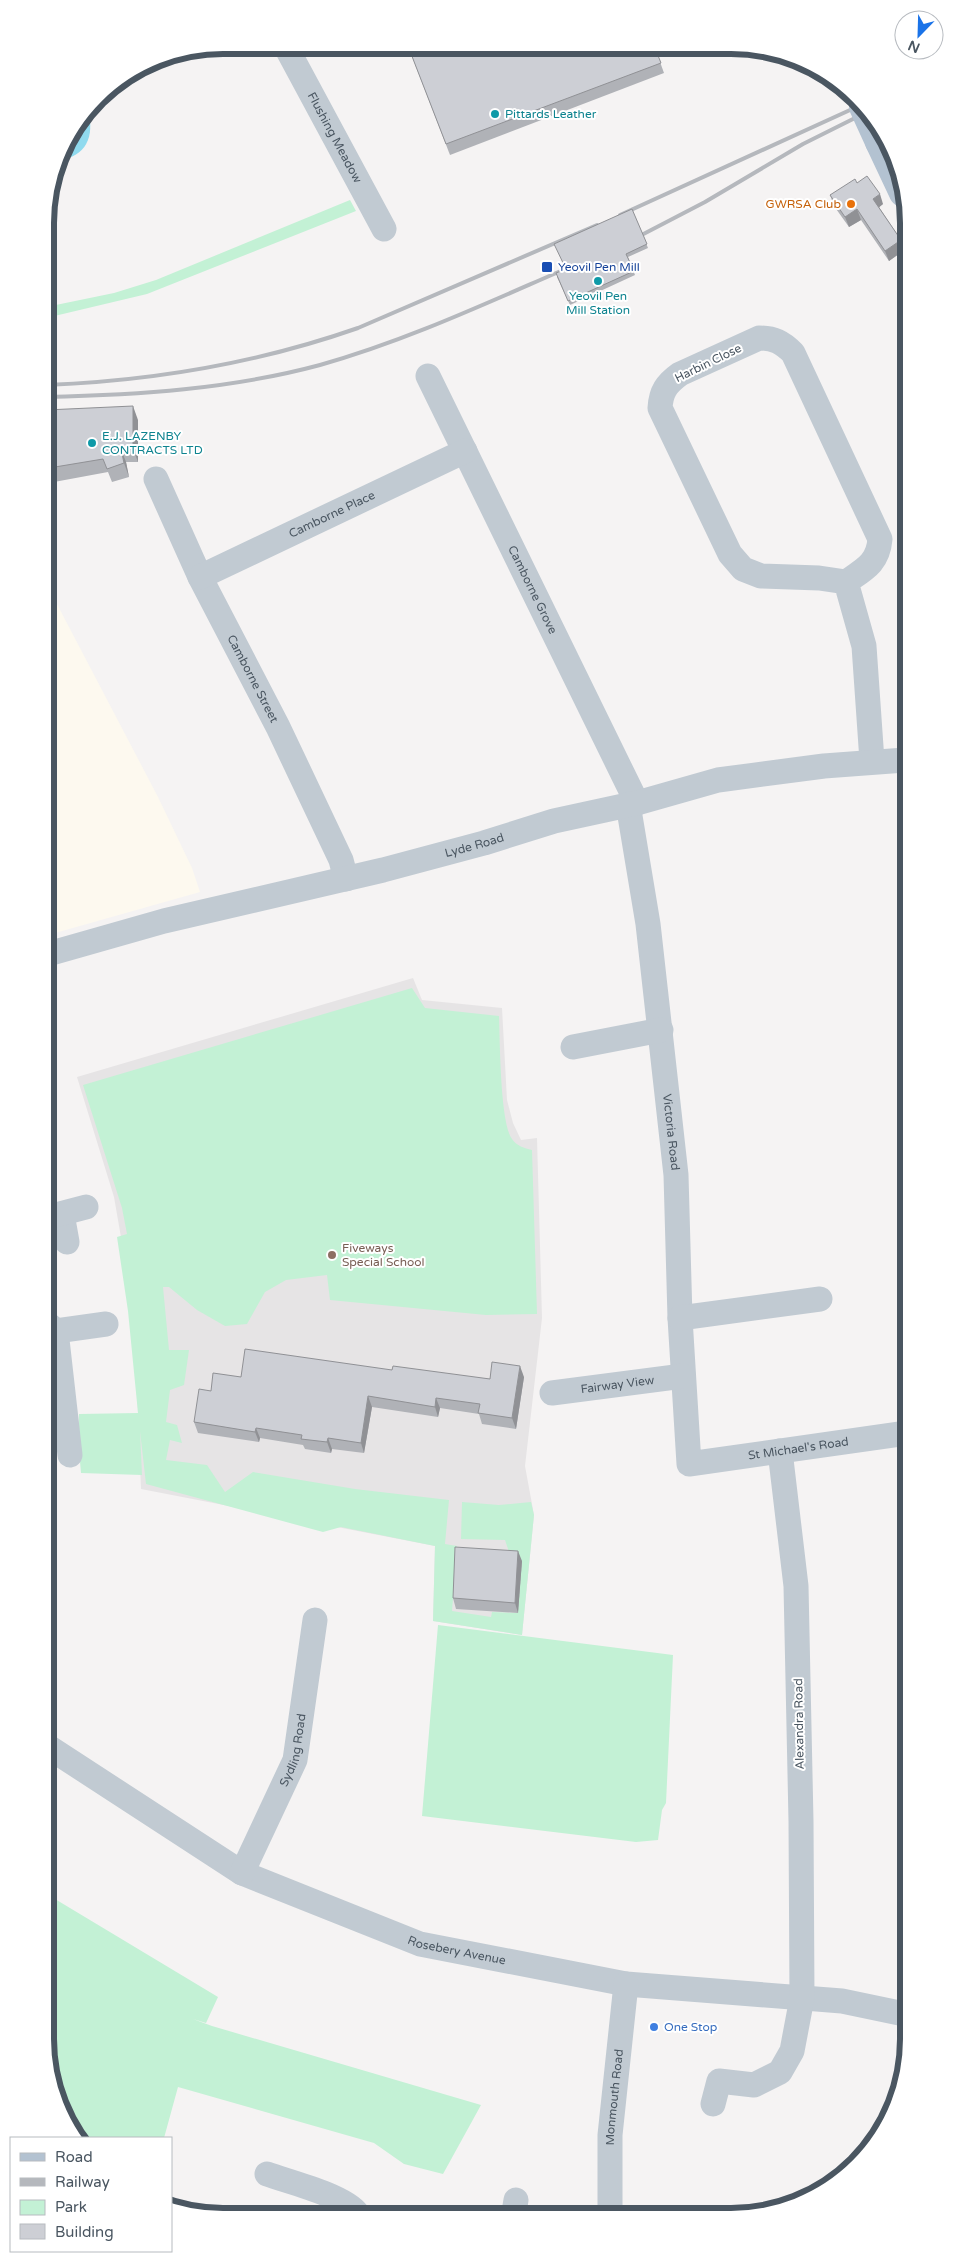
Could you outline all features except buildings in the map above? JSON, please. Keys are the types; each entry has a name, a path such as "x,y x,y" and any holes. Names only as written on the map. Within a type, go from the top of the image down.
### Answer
{"main road":[{"path":"876,135 888,161"}],"street":[{"name":"Flushing Meadow","path":"291,54 384,229"},
{"name":"Harbin Close","path":"759,338 772,338 784,344 793,353 880,539 879,551 872,564 846,582 819,578 761,576 743,570 730,554 660,408 661,394 669,382 680,374 759,338"},
{"name":"Camborne Grove","path":"428,376 632,803"},
{"name":"Camborne Place","path":"200,577 465,451"},
{"name":"Camborne Street","path":"156,480 200,577 278,727 341,860 346,879"},
{"path":"846,582 864,646 872,761"},
{"name":"Lyde Road","path":"54,952 164,921 346,879 484,844 554,821 718,780 767,772 872,761 900,760"},
{"name":"Victoria Road","path":"632,803 661,1030 676,1175 680,1318 690,1464"},
{"path":"573,1047 661,1030"},
{"path":"67,1242 55,1216 86,1207"},
{"path":"680,1318 820,1299"},
{"path":"54,1328 106,1324"},
{"path":"54,1335 78,1425 70,1456"},
{"name":"Fairway View","path":"552,1393 684,1376"},
{"name":"St Michael's Road","path":"690,1464 900,1434"},
{"name":"Alexandra Road","path":"713,2104 719,2081 754,2085 780,2072 792,2051 802,1998 801,1821 796,1586 780,1451"},
{"name":"Sydling Road","path":"242,1873 295,1760 315,1620"},
{"name":"Rosebery Avenue","path":"54,1751 242,1873 420,1944 626,1984 842,2001 900,2013"},
{"name":"Monmouth Road","path":"610,2208 610,2135 626,1984"},
{"path":"267,2174 334,2198 353,2208"}],"shaded area":[{"path":"54,598 158,797 192,868 200,892 54,933"},
{"name":"Fiveways Special School","path":"413,978 422,1000 502,1008 507,1100 513,1123 521,1140 537,1138 542,1318 525,1466 534,1515 522,1635 433,1621 435,1546 141,1489 134,1312 114,1197 77,1077"}],"green space":[{"path":"350,200 356,211 147,294 54,316 54,305 114,293 156,280"},
{"name":"Fiveways Special School","path":"412,988 425,1008 499,1016 501,1080 508,1130 516,1143 532,1150 537,1314 486,1315 330,1300 327,1275 286,1280 265,1292 247,1324 225,1326 197,1310 169,1287 163,1287 169,1350 189,1350 184,1385 170,1390 166,1422 177,1425 182,1443 170,1440 166,1460 207,1465 225,1492 253,1472 355,1489 449,1500 445,1544 457,1546 452,1611 491,1617 492,1612 518,1613 512,1561 505,1540 461,1539 462,1502 499,1505 531,1502 534,1515 522,1635 433,1621 435,1546 341,1527 323,1532 146,1484 140,1431 142,1475 81,1473 78,1439 79,1414 138,1413 128,1311 117,1237 127,1234 122,1208 83,1085"},
{"path":"438,1625 673,1655 666,1803 662,1810 658,1840 636,1842 422,1816"},
{"path":"54,1898 218,1997 206,2023 193,2019 212,2026 481,2105 443,2174 404,2164 374,2143 178,2087 164,2137 85,2137 76,2124 60,2083 55,2061"}],"water":[{"path":"90,119 89,137 86,144 76,155 68,158 76,138"}],"railway":[{"path":"620,215 855,108"},
{"path":"630,241 705,202 803,144 861,115"},
{"path":"54,385 125,379 204,368 282,351 320,340 358,328 597,225"},
{"path":"54,397 115,395 218,385 253,380 320,365 418,332 577,264"}],"place":[{"name":"Pittards Leather","path":"495,114"},
{"name":"GWRSA Club","path":"851,204"},
{"name":"Yeovil Pen Mill","path":"547,267"},
{"name":"Yeovil Pen Mill Station","path":"598,281"},
{"name":"E.J. LAZENBY CONTRACTS LTD","path":"92,443"},
{"name":"Fiveways Special School","path":"332,1255"},
{"name":"One Stop","path":"654,2027"}]}
